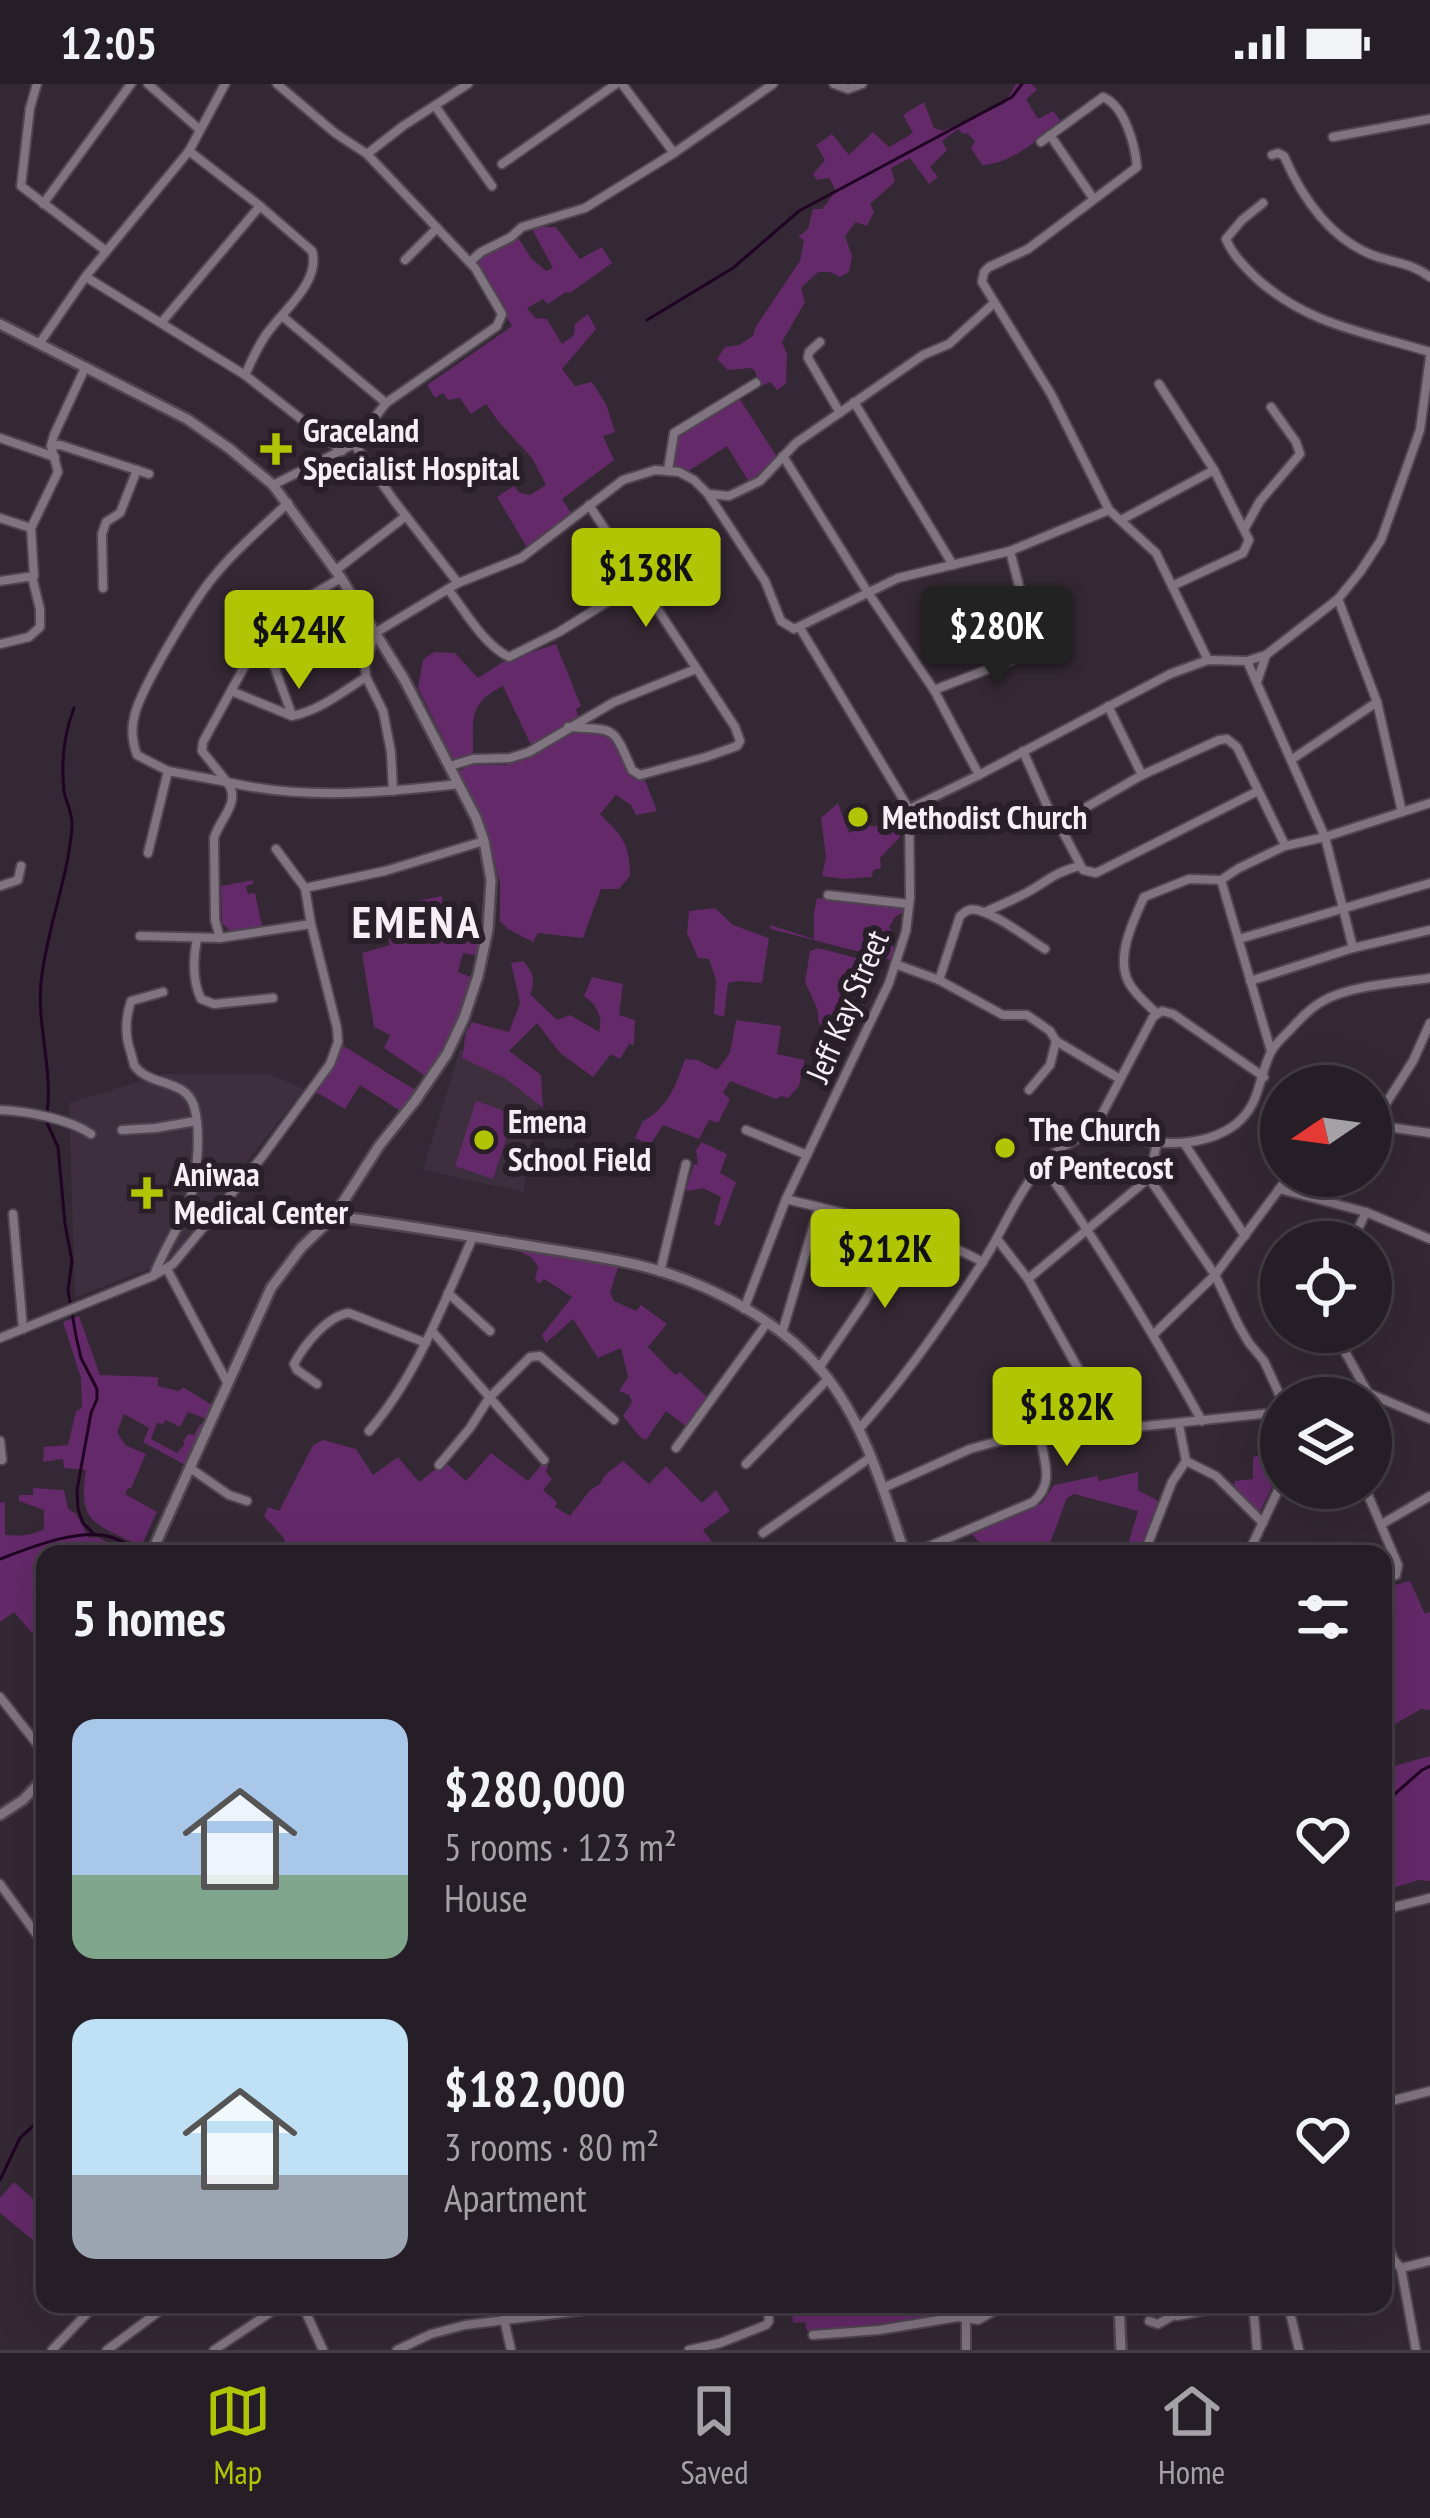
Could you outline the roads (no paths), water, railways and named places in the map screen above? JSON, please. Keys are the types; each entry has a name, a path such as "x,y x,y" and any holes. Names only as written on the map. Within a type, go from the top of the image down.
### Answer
{"street":[{"path":"37,84 20,182 23,190 106,251"},
{"path":"43,204 131,84"},
{"path":"148,84 199,129"},
{"path":"39,344 106,251 189,151 225,84"},
{"path":"273,485 355,444 386,403 497,326 502,314 470,262 367,154 278,84"},
{"path":"367,154 468,84"},
{"path":"502,164 619,84 674,153"},
{"path":"470,262 520,228 585,208 773,84"},
{"path":"834,84 848,89 862,84"},
{"path":"1041,142 1099,98 1109,99 1124,119 1137,167 1028,249 984,272 982,283 1051,394 1109,510 1156,553 1208,660"},
{"path":"435,106 492,186"},
{"path":"1333,137 1430,119"},
{"path":"1050,135 1093,198"},
{"path":"189,151 260,206 312,251 315,259 302,290 265,336 245,374"},
{"path":"1272,155 1284,156 1303,197 1339,235 1360,249 1409,264 1430,277"},
{"path":"800,628 909,809 1170,674 1208,660 1247,661 1267,655 1338,599 1381,540 1425,433 1430,354 1301,311 1260,281 1226,239 1263,202"},
{"path":"161,322 260,206"},
{"path":"405,260 437,228"},
{"path":"86,277 245,374 342,452"},
{"path":"708,494 729,496 760,481 796,443 923,355 949,344 994,303"},
{"path":"282,316 386,403"},
{"path":"0,324 187,418 273,485 338,574 404,679 484,841 491,880 478,976 447,1054 334,1216 301,1248 271,1288 155,1545"},
{"path":"820,342 808,358 840,413"},
{"path":"0,644 29,637 40,627 31,528 58,472 51,446 85,368"},
{"path":"668,470 674,433 755,383"},
{"path":"1159,384 1214,470 1249,540 1243,553 1172,586"},
{"path":"854,402 953,565"},
{"path":"1245,528 1260,501 1300,454 1271,406"},
{"path":"0,438 56,457"},
{"path":"355,444 458,583"},
{"path":"51,446 149,474"},
{"path":"783,456 934,690 979,776"},
{"path":"103,588 102,534 106,522 120,513 137,470"},
{"path":"393,791 392,752 383,711 366,677 375,633 458,583 521,558 623,480 638,474 668,470 694,480 708,494 765,581 788,628 800,628 898,578 1010,550 1109,510"},
{"path":"1120,520 1214,470"},
{"path":"288,503 202,592 134,715 137,755 168,771 289,793 342,795 459,784"},
{"path":"568,727 612,731 632,770 640,775 706,758 740,741 589,505"},
{"path":"220,938 215,920 214,838 232,802 232,789 202,751 203,742 261,631 406,516"},
{"path":"0,518 31,528"},
{"path":"934,690 1035,649 1010,550"},
{"path":"0,581 32,578"},
{"path":"448,589 490,643 508,657 641,581"},
{"path":"1338,599 1377,702 1402,812"},
{"path":"261,631 292,716"},
{"path":"1257,682 1267,655"},
{"path":"1247,661 1325,837 1353,948"},
{"path":"450,766 529,752 632,693 697,669"},
{"path":"231,691 292,716 302,715 366,677"},
{"path":"1291,760 1377,702"},
{"path":"1108,706 1142,776"},
{"path":"1055,818 1071,816 1142,776 1227,739 1237,747 1285,846"},
{"path":"1022,751 1080,866 1089,874 1103,872 1258,791"},
{"path":"148,853 168,771"},
{"path":"1156,1012 1132,988 1124,967 1144,897 1189,879 1221,880 1285,846 1430,803"},
{"name":"Jeff Kay Street","path":"744,1309 786,1199 896,964 909,904 909,809"},
{"path":"304,888 385,871 484,841"},
{"path":"0,1338 167,1269 262,1156 330,1064 338,1028 304,888 276,849"},
{"path":"0,886 18,880 21,866"},
{"path":"983,912 1030,890 1044,878 1080,866"},
{"path":"1221,880 1271,1052"},
{"path":"1240,939 1430,883"},
{"path":"828,895 909,904"},
{"path":"939,980 966,910 977,909 1045,949"},
{"path":"140,936 220,938 311,924"},
{"path":"1250,981 1353,948 1430,930"},
{"path":"197,939 195,987 201,999 214,1004 273,998"},
{"path":"896,964 939,980 1003,1015 1027,1016 1050,1031 1055,1041 1120,1079"},
{"path":"1267,1065 1271,1052 1322,1001 1430,978"},
{"path":"153,1276 193,1192 198,1134 188,1094 134,1065 127,1040 131,1001 163,992"},
{"path":"1156,1012 1173,1014 1260,1074"},
{"path":"1091,1135 1156,1012"},
{"path":"1392,1094 1429,1029"},
{"path":"1029,1090 1050,1065 1055,1041"},
{"path":"859,1430 897,1386 983,1262 1042,1163 1078,1138 1091,1135 1157,1143 1211,1137 1233,1127 1260,1091"},
{"path":"0,1110 31,1113 92,1133"},
{"path":"122,1130 196,1120"},
{"path":"1392,1128 1430,1133"},
{"path":"746,1130 807,1155"},
{"path":"1028,1279 1149,1178 1157,1143"},
{"path":"1184,1143 1245,1236"},
{"path":"1042,1163 1154,1334 1202,1421"},
{"path":"660,1272 686,1164"},
{"path":"1149,1178 1215,1275 1239,1326 1271,1377"},
{"path":"1154,1334 1215,1275 1273,1197"},
{"path":"1309,1197 1366,1212 1430,1239"},
{"path":"786,1199 903,1228 983,1262"},
{"path":"782,1335 819,1208"},
{"path":"1362,1221 1366,1212"},
{"path":"13,1214 23,1329"},
{"path":"334,1216 628,1262 706,1289 744,1309 782,1335 828,1379 859,1430 904,1545"},
{"path":"819,1368 865,1301 903,1228"},
{"path":"369,1431 401,1391 473,1237"},
{"path":"998,1239 1028,1279 1113,1431"},
{"path":"167,1269 227,1382"},
{"path":"448,1293 490,1330"},
{"path":"317,1384 295,1368 296,1358 337,1315 349,1313 426,1343"},
{"path":"676,1448 767,1324"},
{"path":"432,1331 544,1460"},
{"path":"440,1465 489,1398 536,1355 614,1420"},
{"path":"746,1464 828,1379"},
{"path":"1392,1403 1430,1419"},
{"path":"881,1488 999,1441 1260,1414"},
{"path":"1147,1545 1172,1481 1186,1461 1179,1425"},
{"path":"930,1545 1043,1494 1047,1486 1040,1436"},
{"path":"0,1441 2,1460"},
{"path":"763,1533 871,1457"},
{"path":"1186,1461 1216,1476 1263,1523"},
{"path":"190,1468 229,1495 247,1501"},
{"path":"1382,1524 1430,1496"},
{"path":"1252,1545 1269,1509"},
{"path":"1375,1509 1390,1545"},
{"path":"0,1697 36,1743"},
{"path":"0,1815 36,1788"},
{"path":"0,1884 36,1934"},
{"path":"1392,1908 1430,1898"},
{"path":"1392,2101 1430,2091"},
{"path":"1400,2268 1430,2261"},
{"path":"1392,2262 1400,2268 1416,2350"},
{"path":"52,2350 87,2313"},
{"path":"107,2350 157,2313"},
{"path":"214,2350 270,2313"},
{"path":"306,2313 323,2350"},
{"path":"398,2350 431,2334 548,2313"},
{"path":"689,2350 766,2325 768,2313"},
{"path":"813,2335 952,2318 981,2319 991,2313"},
{"path":"1119,2313 1121,2350"},
{"path":"1149,2320 1158,2324 1174,2314 1194,2313"},
{"path":"1254,2313 1257,2350"},
{"path":"1290,2313 1299,2350"},
{"path":"504,2319 511,2350"},
{"path":"966,2319 966,2350"}],"waterway":[{"path":"647,320 733,268 799,211 1012,97 1022,84"},
{"path":"47,1113 41,983 70,847 72,822 63,759 74,708"},
{"path":"46,1121 58,1147 72,1261 68,1290 76,1336 97,1389 77,1490 83,1523 93,1533"},
{"path":"41,1545 85,1535 111,1537 128,1545"},
{"path":"0,1559 36,1547"},
{"path":"1392,1796 1430,1766"},
{"path":"0,2180 20,2138 36,2123"}],"place":[{"name":"Graceland Specialist Hospital","path":"276,449"},
{"name":"Methodist Church","path":"858,817"},
{"name":"Emena School Field","path":"484,1140"},
{"name":"The Church of Pentecost","path":"1005,1148"},
{"name":"Aniwaa Medical Center","path":"147,1193"}],"district":[{"name":"EMENA","path":"417,922"}]}
